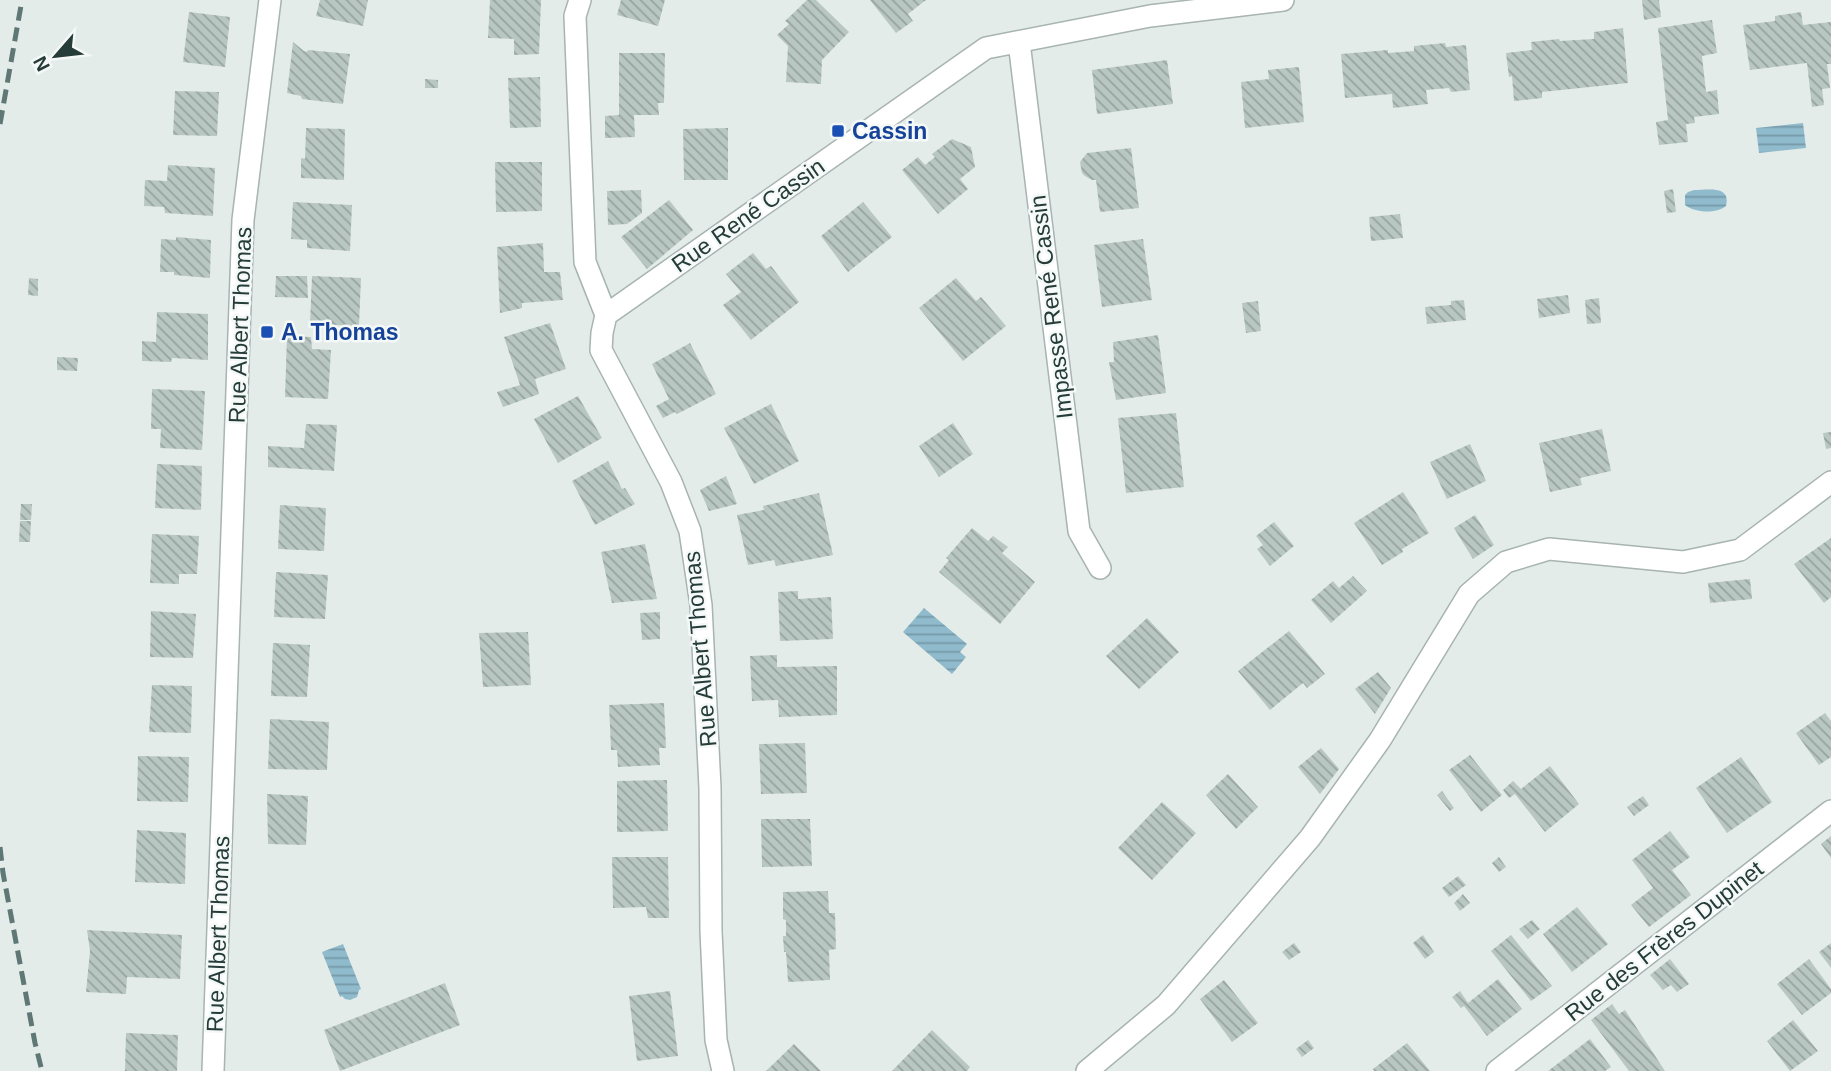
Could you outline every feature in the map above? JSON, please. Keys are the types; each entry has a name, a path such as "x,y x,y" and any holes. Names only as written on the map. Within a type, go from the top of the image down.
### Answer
{"street":[{"name":"Rue Albert Thomas","path":"213,1071 243,220 270,0"},
{"name":"Rue Albert Thomas","path":"580,0 575,16 585,262 606,315 601,350 671,482 690,531 701,605 710,788 711,931 716,1040 723,1071"},
{"name":"Rue René Cassin","path":"606,315 986,48 1150,16 1283,0"},
{"name":"Impasse René Cassin","path":"1019,41 1079,531 1100,568"},
{"path":"1087,1071 1166,1005 1310,838 1380,740 1469,594 1506,562 1549,549 1683,562 1740,550 1831,482"},
{"name":"Rue des Frères Dupinet","path":"1497,1071 1831,811"}],"water":[{"path":"1803,123 1806,148 1759,153 1756,128"},
{"path":"1694,190 1722,192 1727,199 1726,206 1711,211 1689,208 1685,205 1685,195"},
{"path":"924,608 967,644 960,652 966,657 952,674 903,632"},
{"path":"343,944 361,989 357,997 350,1000 340,997 322,952"}],"building":[{"path":"320,0 368,0 363,26 316,16"},
{"path":"490,0 541,0 539,54 514,55 514,39 488,38"},
{"path":"621,0 665,0 658,26 617,15"},
{"path":"807,0 816,0 849,32 822,60 821,84 786,82 788,46 777,35 789,24 785,21"},
{"path":"870,0 926,0 908,14 913,21 896,33"},
{"path":"1642,0 1659,0 1661,17 1644,20"},
{"path":"189,12 230,17 225,67 183,62"},
{"path":"1801,12 1803,25 1831,22 1831,64 1827,64 1830,88 1822,89 1824,105 1812,107 1807,63 1750,70 1743,25 1775,21 1775,16"},
{"path":"1712,20 1717,53 1702,56 1706,92 1717,90 1719,114 1694,117 1695,123 1686,124 1688,142 1659,145 1656,122 1668,120 1658,28"},
{"path":"1623,28 1628,83 1542,92 1542,98 1514,101 1512,76 1509,77 1506,53 1532,50 1531,42 1594,39 1594,32"},
{"path":"293,42 307,52 350,54 343,104 302,99 301,96 287,93"},
{"path":"1445,43 1446,47 1466,45 1470,90 1426,90 1428,104 1393,108 1392,94 1345,98 1341,54 1414,51 1414,46"},
{"path":"619,53 665,53 664,103 658,103 659,115 634,115 635,137 605,138 605,116 619,115"},
{"path":"1167,60 1173,104 1097,114 1092,70"},
{"path":"1299,67 1304,122 1245,128 1241,82 1269,79 1268,70"},
{"path":"540,77 541,127 510,128 508,78"},
{"path":"425,79 438,80 438,88 425,88"},
{"path":"175,91 219,92 217,136 173,135"},
{"path":"306,128 345,129 344,180 301,178"},
{"path":"728,128 728,180 684,180 683,129"},
{"path":"952,139 971,147 975,167 960,179 968,189 938,214 902,170 918,157 925,165 935,157 932,154"},
{"path":"1131,148 1139,208 1100,212 1096,180 1082,173 1080,162 1087,153"},
{"path":"495,162 542,162 542,211 496,212"},
{"path":"168,165 215,168 213,216 165,213 164,207 144,206 145,180 167,181"},
{"path":"1673,189 1676,212 1667,213 1664,191"},
{"path":"641,190 642,213 627,224 608,225 607,191"},
{"path":"669,200 693,230 647,269 621,237"},
{"path":"293,202 352,205 350,251 307,248 307,240 291,239"},
{"path":"863,202 892,237 848,272 821,236"},
{"path":"1400,214 1403,238 1371,241 1369,217"},
{"path":"176,237 211,240 210,278 160,272 161,239 176,240"},
{"path":"1143,239 1152,300 1102,307 1094,245"},
{"path":"543,243 544,272 560,272 563,300 522,303 522,308 500,313 497,247"},
{"path":"753,253 766,269 771,266 799,302 751,340 723,305 741,292 726,274"},
{"path":"276,276 307,276 308,298 275,297"},
{"path":"312,276 361,278 359,326 310,324"},
{"path":"29,278 38,279 38,296 28,295"},
{"path":"956,278 976,301 981,297 1006,326 963,361 919,308"},
{"path":"1568,295 1570,313 1539,318 1537,299"},
{"path":"1599,298 1601,323 1587,324 1585,300"},
{"path":"1464,300 1466,320 1427,324 1425,307 1451,305 1451,301"},
{"path":"1258,301 1261,331 1246,333 1242,303"},
{"path":"157,312 208,314 208,360 172,358 171,362 142,361 142,341 156,342"},
{"path":"550,323 566,369 535,379 539,394 503,407 497,392 520,385 504,337"},
{"path":"1158,335 1166,393 1116,400 1109,362 1114,362 1113,342"},
{"path":"287,336 311,337 312,349 331,350 328,399 285,397"},
{"path":"690,343 716,394 677,414 675,412 663,418 656,406 669,399 652,364"},
{"path":"57,357 78,358 77,371 57,370"},
{"path":"152,389 205,391 202,450 160,448 161,429 151,429"},
{"path":"578,396 602,438 558,463 534,419"},
{"path":"771,404 799,461 754,484 724,428"},
{"path":"1176,413 1184,487 1126,493 1118,418"},
{"path":"953,423 973,454 939,477 919,446"},
{"path":"306,424 337,425 334,471 268,467 268,446 304,448"},
{"path":"1602,429 1611,471 1580,478 1582,485 1550,492 1539,443"},
{"path":"1831,432 1831,448 1826,449 1823,433"},
{"path":"1470,444 1486,481 1447,499 1430,462"},
{"path":"608,461 622,489 625,488 635,504 595,525 572,481"},
{"path":"157,464 202,466 201,510 155,508"},
{"path":"726,476 737,504 709,511 700,490"},
{"path":"1403,492 1429,533 1382,565 1354,523"},
{"path":"819,493 833,555 776,566 774,560 748,565 737,515 764,510 763,506"},
{"path":"21,504 32,504 31,520 20,520"},
{"path":"280,505 326,508 324,551 278,549"},
{"path":"1475,515 1494,545 1473,559 1454,528"},
{"path":"20,521 31,521 30,542 19,542"},
{"path":"1274,522 1294,546 1270,566 1257,549 1263,545 1256,536"},
{"path":"972,528 988,541 993,536 1008,547 1002,553 1035,582 1000,624 939,572 949,560 946,558"},
{"path":"152,534 199,536 197,574 179,574 179,584 150,583"},
{"path":"1831,538 1831,597 1824,603 1794,564"},
{"path":"645,544 657,599 612,603 601,552"},
{"path":"276,572 328,575 325,619 274,617"},
{"path":"1353,576 1367,591 1331,623 1311,600 1333,581 1339,588"},
{"path":"1750,579 1752,599 1710,603 1708,583"},
{"path":"798,591 798,599 831,597 833,639 780,641 778,592"},
{"path":"151,611 196,614 193,658 150,657"},
{"path":"660,612 660,639 642,640 640,613"},
{"path":"1147,618 1179,652 1139,689 1106,656"},
{"path":"1289,631 1325,674 1307,688 1303,683 1270,710 1238,671"},
{"path":"528,632 531,685 483,687 479,633"},
{"path":"273,643 310,645 307,697 271,696"},
{"path":"777,655 777,667 837,666 837,715 779,717 778,700 752,701 750,656"},
{"path":"1378,672 1391,688 1375,714 1355,689"},
{"path":"152,685 192,686 191,733 149,732"},
{"path":"664,703 666,748 659,748 660,765 618,767 617,750 611,750 609,705"},
{"path":"1825,713 1831,721 1831,757 1819,765 1796,733"},
{"path":"270,719 329,722 327,770 268,769"},
{"path":"805,743 807,793 761,794 759,744"},
{"path":"1321,748 1339,769 1320,794 1298,767"},
{"path":"1470,755 1502,795 1481,812 1449,770"},
{"path":"138,756 189,757 188,802 137,801"},
{"path":"1741,757 1772,802 1727,833 1696,788"},
{"path":"1550,766 1579,804 1545,832 1515,794 1509,798 1503,790 1513,781 1521,789"},
{"path":"1228,774 1258,807 1236,829 1206,795"},
{"path":"667,780 668,831 617,832 617,781"},
{"path":"1442,791 1454,808 1450,811 1437,795"},
{"path":"267,794 308,796 306,845 268,844"},
{"path":"1643,796 1649,805 1634,816 1627,807"},
{"path":"1162,802 1196,833 1152,880 1118,848"},
{"path":"761,819 810,819 812,866 762,867"},
{"path":"137,830 186,833 185,884 135,882"},
{"path":"1670,831 1690,857 1672,870 1691,895 1649,927 1631,905 1653,888 1632,860"},
{"path":"1831,836 1831,858 1821,844"},
{"path":"612,857 668,857 669,918 648,918 646,907 613,908"},
{"path":"1499,857 1506,867 1499,872 1492,863"},
{"path":"1458,876 1466,885 1449,897 1442,888"},
{"path":"828,891 829,913 835,913 836,949 829,950 830,980 788,982 783,936 786,936 786,920 783,919 783,892"},
{"path":"1463,894 1470,903 1460,911 1454,903"},
{"path":"1577,907 1608,944 1572,972 1543,934"},
{"path":"1532,920 1540,929 1528,939 1519,929"},
{"path":"87,930 182,935 180,979 127,977 126,994 86,992 90,951"},
{"path":"1423,935 1434,952 1425,959 1413,943"},
{"path":"1511,935 1552,986 1531,1001 1491,951"},
{"path":"1294,943 1301,952 1289,960 1282,952"},
{"path":"1831,943 1831,968 1819,952"},
{"path":"1670,959 1689,984 1677,992 1671,985 1663,990 1650,975"},
{"path":"1809,959 1831,989 1831,993 1802,1015 1777,984"},
{"path":"1498,979 1522,1009 1487,1036 1464,1006 1461,1008 1452,997 1460,991 1468,1003"},
{"path":"1224,980 1258,1023 1232,1042 1200,999"},
{"path":"445,983 460,1025 340,1071 324,1030"},
{"path":"670,991 678,1056 637,1061 629,996"},
{"path":"1612,1004 1619,1014 1625,1010 1665,1071 1629,1071 1591,1020"},
{"path":"1793,1020 1818,1051 1790,1071 1767,1041"},
{"path":"932,1030 970,1067 967,1071 892,1071"},
{"path":"126,1033 178,1035 177,1071 125,1071"},
{"path":"1590,1039 1611,1067 1605,1071 1548,1071"},
{"path":"1308,1040 1314,1048 1302,1057 1296,1049"},
{"path":"1407,1043 1430,1071 1374,1071 1373,1069"},
{"path":"794,1044 821,1071 766,1071"}],"railway":[{"path":"0,124 22,0"},
{"path":"0,847 42,1071"}],"place":[{"name":"Cassin","path":"838,131"},
{"name":"A. Thomas","path":"267,332"}]}
